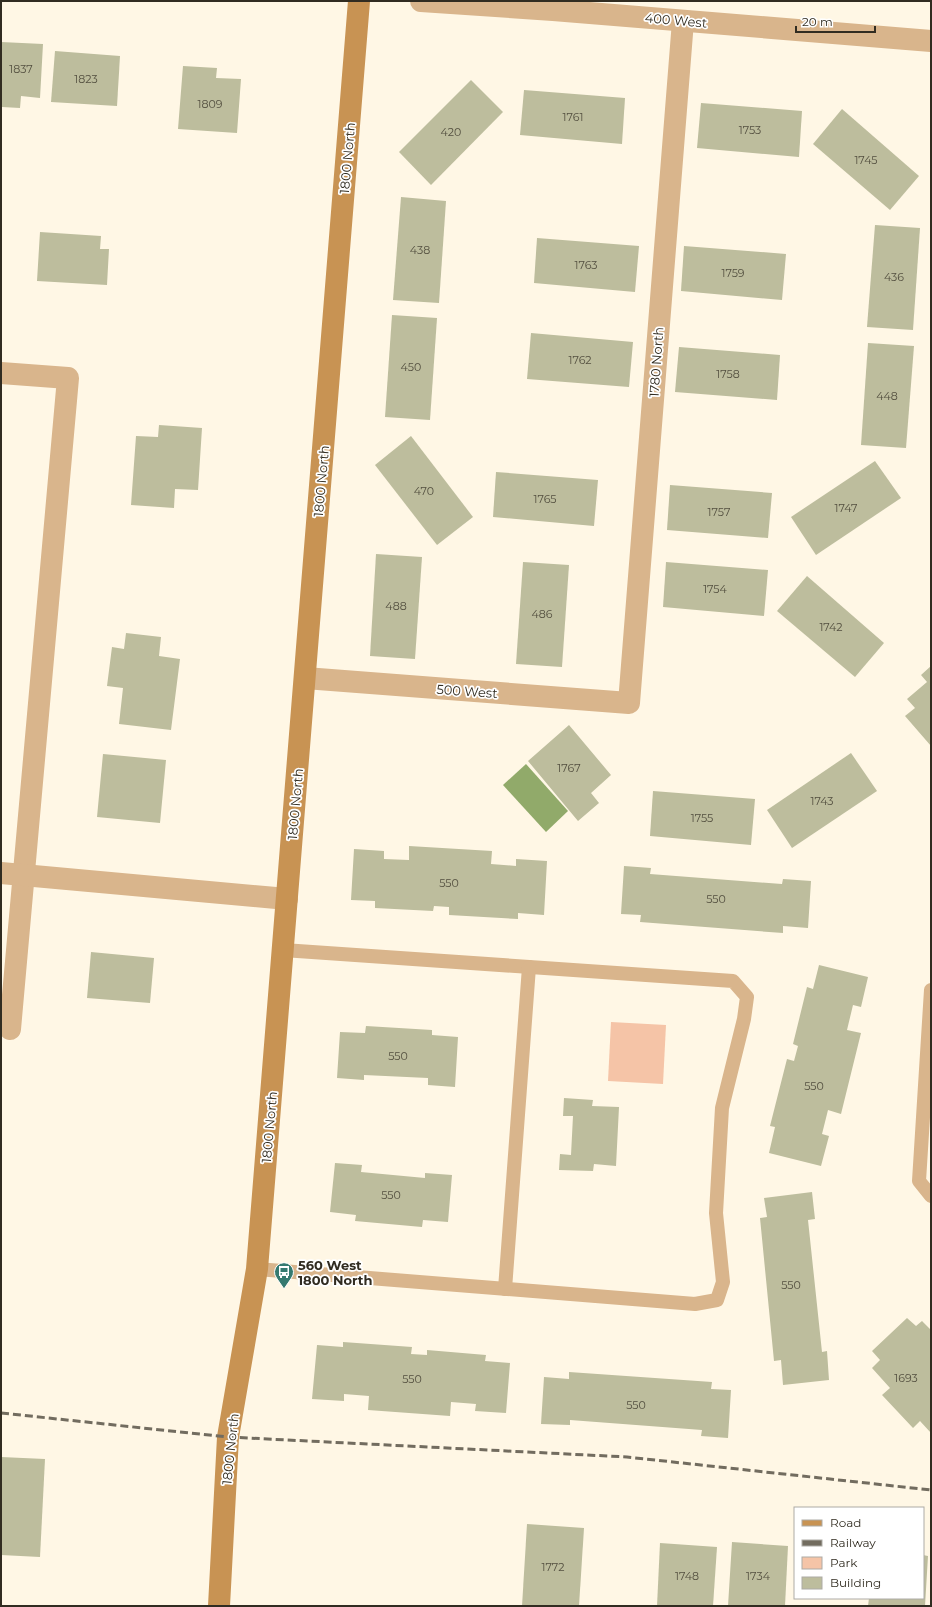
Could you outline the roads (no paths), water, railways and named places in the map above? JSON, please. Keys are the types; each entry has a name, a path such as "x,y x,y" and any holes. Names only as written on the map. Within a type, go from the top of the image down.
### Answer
{"street":[{"name":"1800 North","path":"219,1606 228,1437 257,1269 359,1"},
{"name":"400 West","path":"421,1 553,6 683,21 931,41"},
{"name":"1780 North","path":"629,703 683,21"},
{"path":"1,373 68,378 10,1029"},
{"name":"500 West","path":"305,678 629,703"},
{"path":"1,873 287,900"}],"lane":[{"path":"257,1269 695,1304 717,1300 723,1282 716,1213 722,1108 744,1019 747,997 733,981 283,950"},
{"path":"505,1289 529,967"},
{"path":"931,990 919,1181 931,1196"}],"railway":[{"path":"1,1413 228,1437 627,1457 931,1490"}],"place":[{"name":"560 West 1800 North","path":"284,1289"}]}
